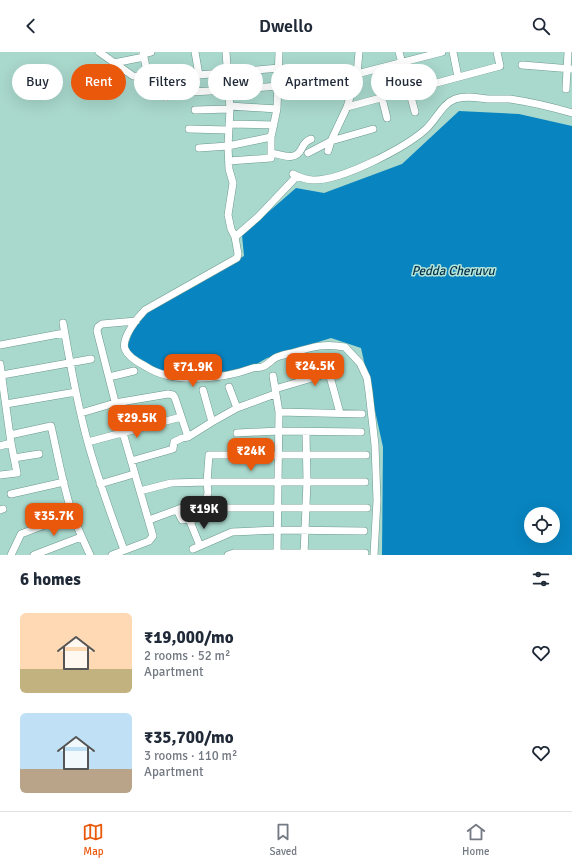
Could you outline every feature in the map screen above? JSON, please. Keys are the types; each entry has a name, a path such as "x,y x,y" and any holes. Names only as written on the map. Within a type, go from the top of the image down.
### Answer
{"street":[{"path":"99,52 134,76"},
{"path":"114,63 151,52"},
{"path":"195,52 197,64"},
{"path":"226,52 227,64"},
{"path":"279,52 280,64"},
{"path":"358,64 359,52"},
{"path":"399,52 402,62"},
{"path":"363,72 442,52"},
{"path":"453,52 458,77"},
{"path":"437,83 500,66 497,52"},
{"path":"566,89 569,68 568,52"},
{"path":"143,54 145,64"},
{"path":"522,65 569,68"},
{"path":"235,237 258,217 295,175 314,180 328,178 373,162 419,135 427,128 444,107 457,99 478,97 486,99 509,99 572,113"},
{"path":"230,100 228,146 229,169 233,184 228,215 231,229 235,237 238,254 237,258 145,310 125,339 124,346 126,352 148,368 169,377 185,378 239,373 254,368 263,367 277,356 321,345 345,347 360,363 366,378 375,445 377,500 374,555"},
{"path":"229,161 271,158 270,137 274,125 277,100"},
{"path":"328,151 331,140 348,100"},
{"path":"346,107 374,100"},
{"path":"382,100 387,118"},
{"path":"412,100 415,112"},
{"path":"195,110 230,107 277,109"},
{"path":"189,129 274,125"},
{"path":"308,153 331,140 373,129"},
{"path":"199,148 228,146 270,137"},
{"path":"271,153 292,157 296,156 299,154 305,142 310,139"},
{"path":"112,555 149,541 153,534 134,474 97,331 98,327 102,324 136,321"},
{"path":"63,323 76,392 88,442 100,484 124,550"},
{"path":"0,345 64,333"},
{"path":"2,375 91,359"},
{"path":"0,365 2,375 2,393 6,404 11,443 17,473 0,475"},
{"path":"109,377 134,371"},
{"path":"131,462 173,449 174,442 188,437 237,408 275,392 329,373 340,413"},
{"path":"273,376 279,412 277,554"},
{"path":"229,387 237,408"},
{"path":"203,390 212,422"},
{"path":"6,404 76,392"},
{"path":"81,413 115,404 168,394 173,395 188,437"},
{"path":"279,412 362,414"},
{"path":"88,442 181,417"},
{"path":"10,435 51,426 73,514 81,537 90,555"},
{"path":"237,433 279,431 361,432"},
{"path":"304,554 307,481 306,432"},
{"path":"0,446 11,443"},
{"path":"14,458 39,454"},
{"path":"149,520 206,499 208,493 208,455 366,455"},
{"path":"100,484 134,474"},
{"path":"140,491 172,483 278,481 365,482"},
{"path":"11,494 64,482"},
{"path":"177,510 182,520 189,519 190,521 220,508 367,508"},
{"path":"11,555 21,534 73,514"},
{"path":"190,521 197,548 232,532 278,530 364,531"},
{"path":"34,555 81,537"},
{"path":"228,555 234,553 365,553"}],"water":[{"name":"Pedda Cheruvu","path":"459,111 519,114 572,126 572,555 382,555 383,447 361,348 331,338 267,358 248,369 167,375 126,350 133,330 147,313 244,256 242,235 296,188 324,193 402,164"}]}
